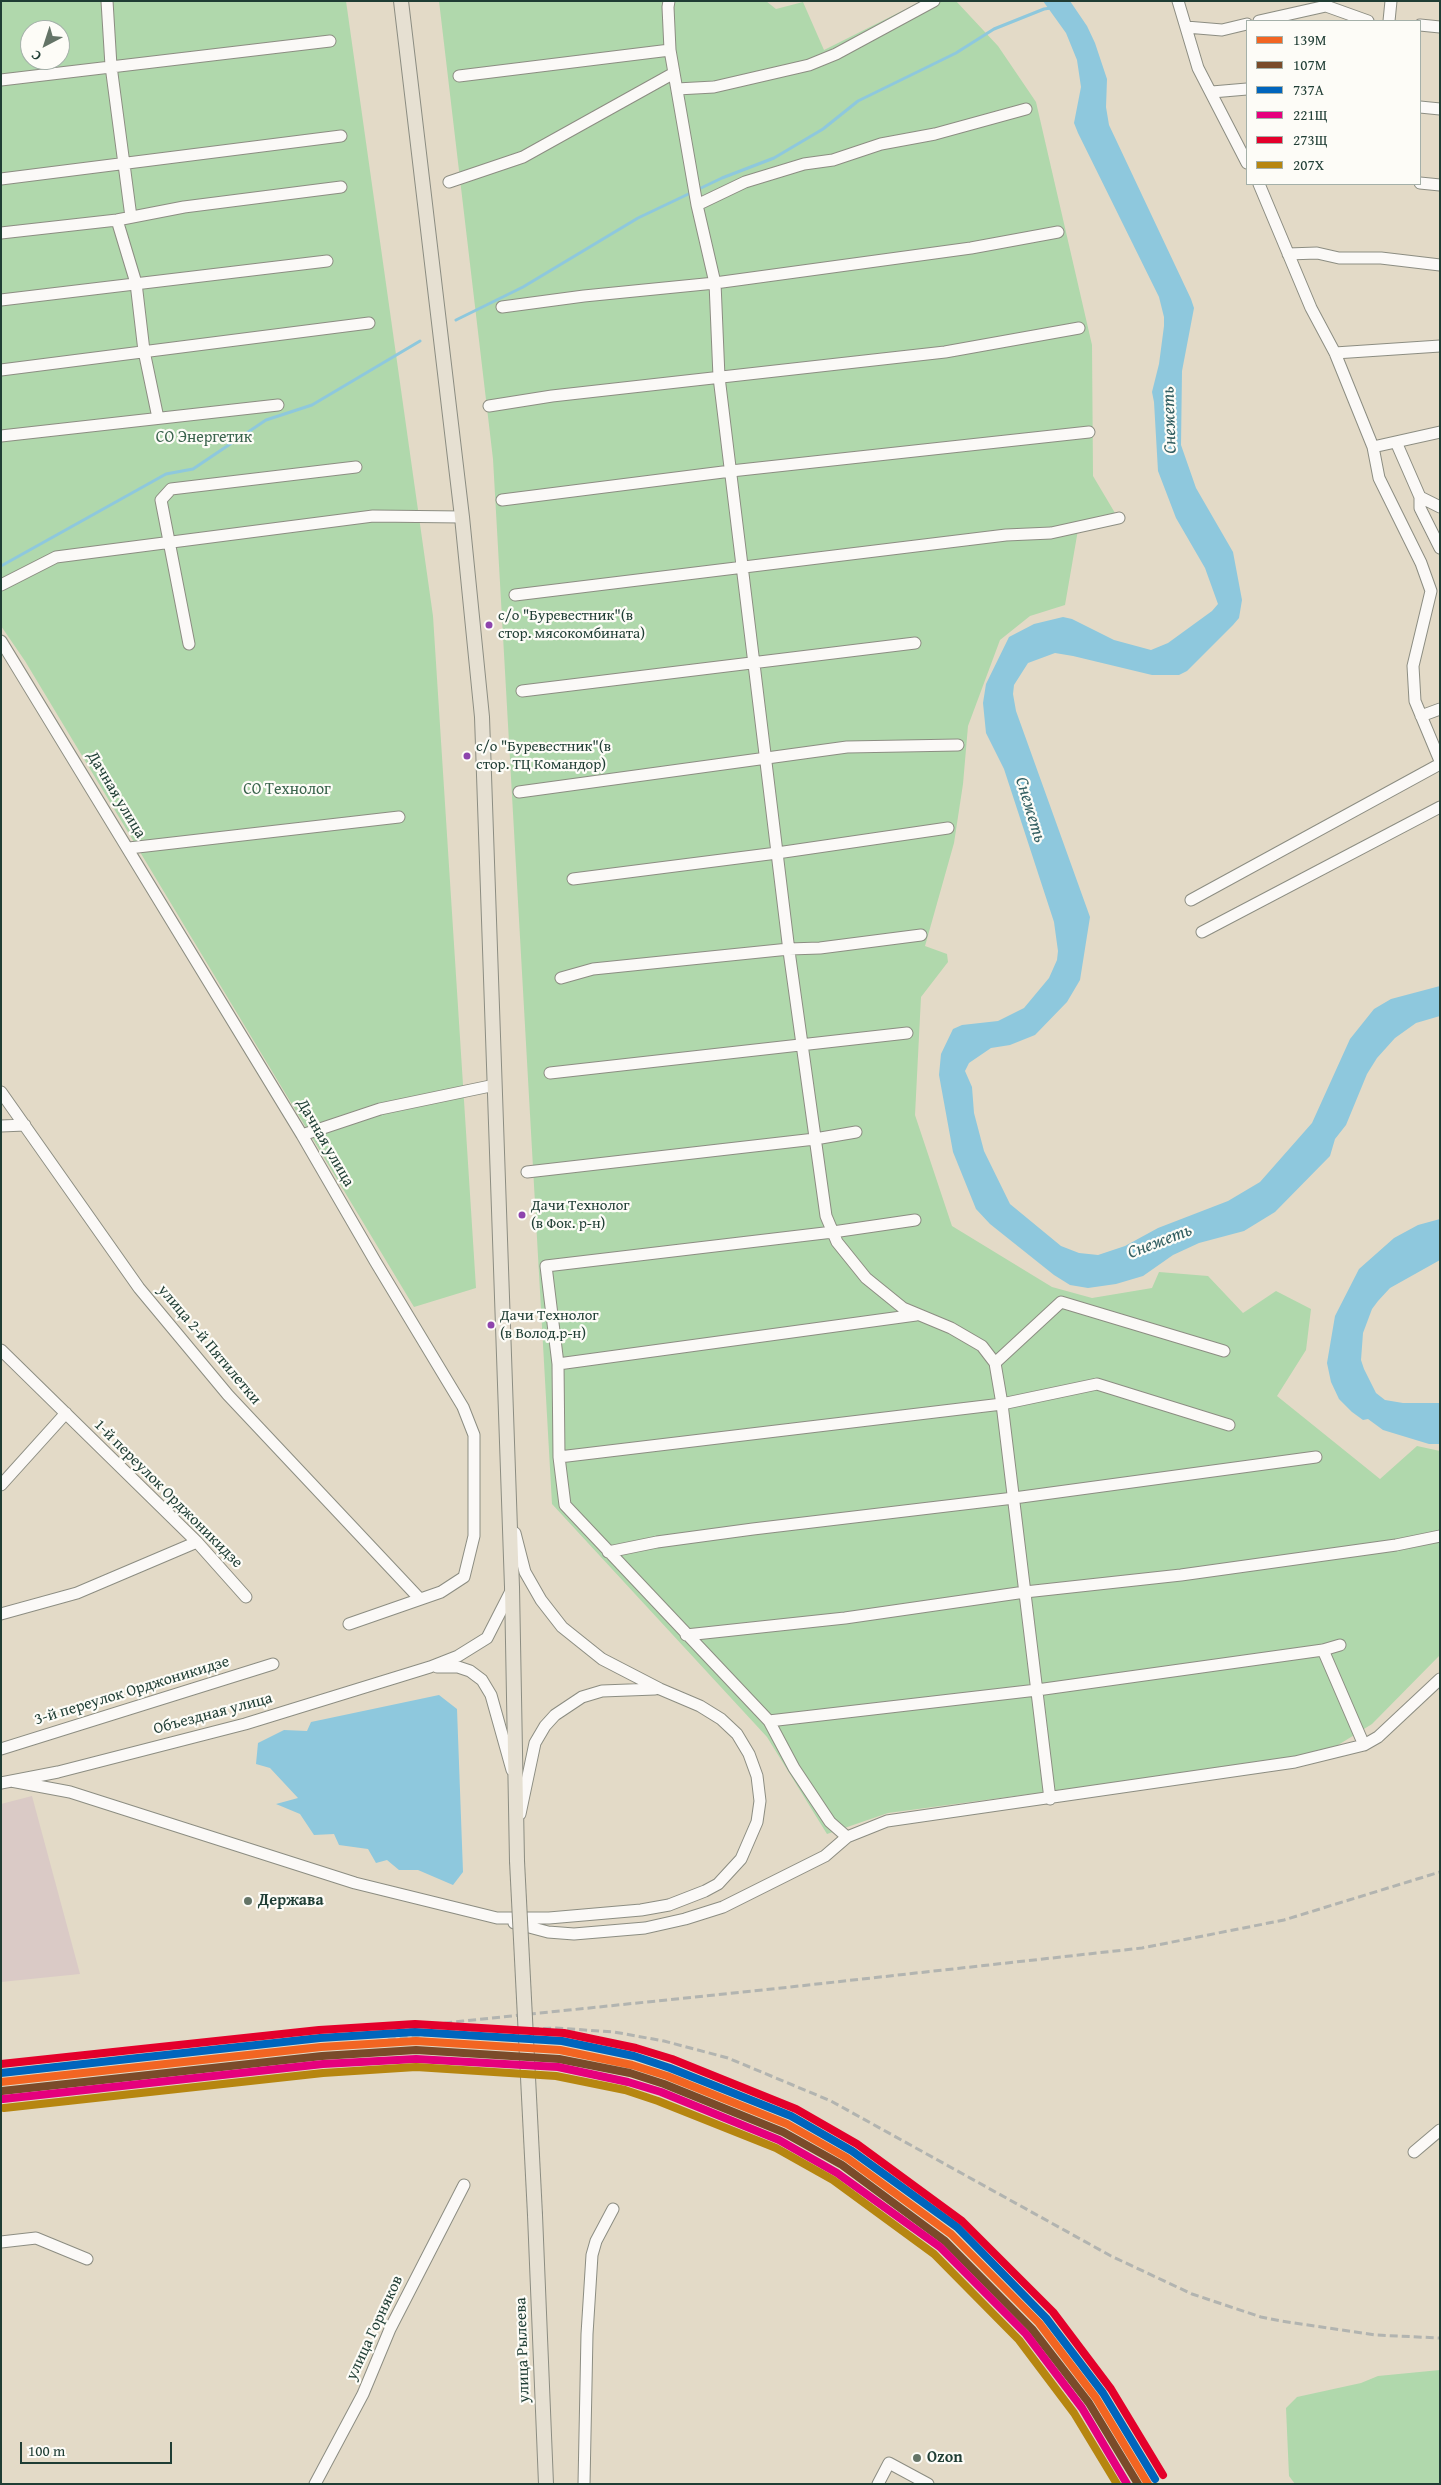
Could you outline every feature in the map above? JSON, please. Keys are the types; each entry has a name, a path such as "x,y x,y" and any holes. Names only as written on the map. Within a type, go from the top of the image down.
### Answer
{"main road":[{"name":"улица Рылеева","path":"401,1 462,517 482,716 512,1587 517,1861 535,2215 546,2484"}],"street":[{"path":"107,1 111,66 131,217"},
{"path":"670,1 668,7 670,50 697,205 715,283 719,377 730,471 789,949 826,1216 837,1242 866,1278 902,1308 950,1328 982,1346 995,1363 1014,1498 1050,1799"},
{"path":"677,89 714,87 809,65 836,54 934,1"},
{"path":"1178,1 1198,68 1212,92 1228,131 1246,161"},
{"path":"1389,20 1391,1"},
{"path":"1263,20 1326,6 1365,20"},
{"path":"1186,27 1222,30 1246,24"},
{"path":"1421,25 1440,27"},
{"path":"1,80 330,41"},
{"path":"459,76 670,50"},
{"path":"449,182 522,157 674,73"},
{"path":"1212,92 1246,90"},
{"path":"1421,107 1440,109"},
{"path":"697,205 745,182 804,164 833,160 881,144 935,134 1026,109"},
{"path":"1,179 123,162 341,136"},
{"path":"1421,183 1440,185"},
{"path":"1191,900 1440,762 1415,701 1413,666 1430,591 1421,563 1379,478 1372,447 1335,353 1311,308 1260,185"},
{"path":"1,233 117,220 184,207 341,186"},
{"path":"117,220 136,283 144,351 158,418"},
{"path":"502,307 584,296 715,283 972,248 1058,232"},
{"path":"1288,254 1317,253 1339,258 1380,258 1440,265"},
{"path":"1,300 327,261"},
{"path":"1,370 369,323"},
{"path":"490,406 552,396 945,352 1079,328"},
{"path":"1335,353 1440,346"},
{"path":"1,436 278,404"},
{"path":"502,500 730,471 1089,432"},
{"path":"1372,447 1440,432"},
{"path":"1396,442 1420,497 1420,508 1440,548"},
{"path":"188,644 161,500 171,489 356,467"},
{"path":"1420,497 1440,506"},
{"path":"1,584 56,557 373,516 462,517"},
{"path":"516,595 1006,535 1051,534 1119,518"},
{"name":"Дачная улица","path":"1,641 129,848 302,1135 375,1261 464,1407 474,1435 474,1536 464,1578 441,1592 419,1598 349,1624"},
{"path":"522,691 915,643"},
{"path":"1420,716 1440,709"},
{"path":"519,792 847,747 958,745"},
{"path":"1202,932 1440,807"},
{"path":"129,848 399,817"},
{"path":"573,878 777,853 948,828"},
{"path":"560,978 592,969 789,949 820,948 921,935"},
{"path":"550,1073 907,1032"},
{"path":"302,1135 380,1109 495,1085"},
{"name":"улица 2-й Пятилетки","path":"1,1092 139,1288 228,1395 419,1598"},
{"path":"1,1126 25,1125"},
{"path":"526,1172 815,1139 856,1132"},
{"path":"847,1837 830,1822 794,1768 769,1721 565,1505 560,1456 558,1364 546,1266 833,1232 915,1220"},
{"path":"995,1363 1061,1302 1224,1351"},
{"path":"558,1364 918,1314"},
{"name":"1-й переулок Орджоникидзе","path":"1,1350 197,1542 246,1598"},
{"path":"560,1456 1002,1404 1097,1384 1229,1425"},
{"path":"1,1485 66,1413"},
{"path":"608,1552 657,1542 753,1529 1014,1498 1316,1457"},
{"path":"497,1918 549,1918 641,1910 669,1905 690,1898 718,1884 741,1859 757,1822 760,1801 757,1776 749,1754 738,1734 721,1719 700,1706 660,1689 602,1659 562,1627 542,1600 525,1572 516,1540 509,1496"},
{"path":"686,1635 845,1618 1025,1592 1181,1575 1396,1545 1440,1536"},
{"path":"1,1614 77,1593 197,1542"},
{"path":"430,1667 458,1656 487,1638 512,1587"},
{"path":"769,1721 1037,1690 1324,1650 1340,1645"},
{"path":"1324,1650 1364,1744"},
{"name":"3-й переулок Орджоникидзе","path":"1,1750 272,1664"},
{"path":"430,1667 458,1667 470,1671 482,1680 491,1695 515,1782"},
{"name":"Объездная улица","path":"6,1782 58,1772 245,1724 430,1667"},
{"path":"6,1782 61,1790 139,1813 355,1883 548,1932 574,1934 645,1928 685,1919 722,1907 776,1882 825,1856 847,1837 887,1821 1050,1799 1295,1762 1364,1744 1378,1737 1440,1679"},
{"path":"517,1836 528,1771 535,1743 545,1726 555,1715 582,1697 602,1691 627,1688 660,1689"},
{"path":"58,1772 56,1783 61,1790"},
{"path":"1414,2152 1440,2130"},
{"name":"улица Горняков","path":"315,2484 363,2394 390,2329 464,2185"},
{"path":"584,2484 587,2334 592,2255 596,2241 613,2209"},
{"path":"1,2242 36,2238 87,2259"},
{"path":"878,2484 889,2464 928,2484"}],"shaded area":[{"path":"32,1796 80,1974 1,1982 1,1804"}],"green space":[{"name":"СО Энергетик","path":"1,1 346,1 433,616 476,1288 414,1307 25,661 1,626"},
{"path":"439,1 766,1 776,9 803,2 824,50 922,1 956,1 998,46 1036,102 1092,345 1093,476 1115,513 1079,524 1065,605 1030,616 1000,640 968,726 963,784 954,843 925,946 947,954 948,962 921,997 915,1115 952,1226 1052,1287 1092,1298 1152,1288 1159,1272 1208,1276 1243,1313 1276,1291 1311,1309 1306,1350 1277,1396 1380,1479 1417,1446 1440,1451 1440,1655 1372,1724 1322,1755 888,1813 827,1834 767,1737 552,1504 493,459"},
{"path":"1440,2370 1440,2484 1295,2484 1289,2476 1286,2408 1297,2397 1361,2383 1378,2376"}],"water":[{"name":"Снежеть","path":"1043,1 1070,1 1087,26 1107,79 1106,107 1109,125 1194,308 1182,371 1181,445 1196,488 1233,552 1242,600 1239,618 1187,671 1179,675 1152,675 1055,653 1028,663 1014,685 1013,694 1016,711 1090,917 1080,980 1067,1002 1035,1035 1010,1045 991,1048 969,1063 965,1071 972,1087 974,1113 984,1151 1010,1204 1061,1246 1079,1253 1098,1255 1125,1246 1158,1228 1228,1201 1260,1182 1312,1123 1350,1039 1374,1009 1391,999 1440,986 1440,1016 1416,1023 1395,1038 1377,1058 1367,1074 1346,1125 1335,1139 1330,1156 1275,1212 1244,1231 1199,1243 1173,1255 1143,1276 1116,1284 1088,1288 1070,1285 1054,1275 990,1224 976,1209 953,1152 939,1075 941,1054 953,1029 962,1025 998,1021 1024,1008 1049,978 1057,960 1058,951 1054,922 1004,769 986,733 983,703 986,684 1009,637 1034,624 1063,617 1072,619 1114,640 1151,650 1168,643 1212,611 1218,604 1205,568 1176,518 1158,471 1152,392 1159,364 1164,326 1164,317 1159,297 1074,123 1081,87 1077,60 1066,33"},
{"path":"1440,1219 1440,1260 1390,1288 1378,1301 1372,1309 1363,1333 1361,1360 1376,1393 1385,1400 1403,1403 1440,1403 1440,1444 1429,1444 1383,1430 1368,1419 1363,1420 1352,1412 1339,1399 1331,1382 1327,1363 1335,1316 1359,1269 1394,1238 1418,1225"},
{"path":"439,1695 457,1709 463,1872 453,1885 418,1870 399,1870 387,1860 376,1863 368,1849 339,1845 334,1834 314,1835 300,1814 276,1804 298,1798 270,1768 256,1764 258,1743 284,1730 307,1731 311,1722"}],"waterway":[{"path":"456,320 523,287 638,218 722,178 774,158 823,129 858,101 956,53 994,29 1051,8"},
{"path":"1,566 166,474 193,469 266,420 312,405 420,341"}],"railway":[{"path":"218,2051 463,2021 1142,1948 1284,1920 1440,1872"},
{"path":"364,2043 456,2031 556,2028 614,2032 664,2041 728,2058 831,2101 1111,2256 1192,2294 1261,2317 1281,2321 1376,2335 1440,2338"}],"transit line":[{"name":"273Щ","path":"1,2064 319,2030 415,2024 564,2033 636,2048 672,2059 796,2109 857,2144 962,2221 1053,2312 1111,2389 1163,2475"},
{"name":"737А","path":"1,2073 320,2038 415,2032 562,2041 634,2056 670,2068 791,2116 852,2151 957,2227 1046,2318 1103,2393 1155,2479"},
{"name":"139М","path":"1,2082 321,2047 416,2041 560,2050 632,2065 667,2076 787,2124 847,2158 951,2234 1039,2323 1096,2398 1148,2484"},
{"name":"107М","path":"2,2091 322,2056 416,2050 559,2059 630,2073 664,2084 783,2132 842,2165 945,2241 1032,2329 1089,2403 1138,2484"},
{"name":"221Щ","path":"3,2099 323,2064 416,2059 558,2067 628,2082 661,2092 779,2140 837,2173 940,2247 1026,2334 1082,2408 1127,2484"},
{"name":"207Х","path":"4,2108 323,2073 416,2067 556,2076 625,2090 658,2101 776,2148 833,2180 934,2254 1019,2340 1074,2413 1117,2484"}],"place":[{"name":"с/о \"Буревестник\"(в стор. мясокомбината)","path":"489,625"},
{"name":"с/о \"Буревестник\"(в стор. ТЦ Командор)","path":"467,756"},
{"name":"Дачи Технолог (в Фок. р-н)","path":"522,1215"},
{"name":"Дачи Технолог (в Волод.р-н)","path":"491,1325"},
{"name":"Держава","path":"248,1901"},
{"name":"Ozon","path":"917,2458"}],"park label":[{"name":"СО Технолог","path":"287,790"}]}
